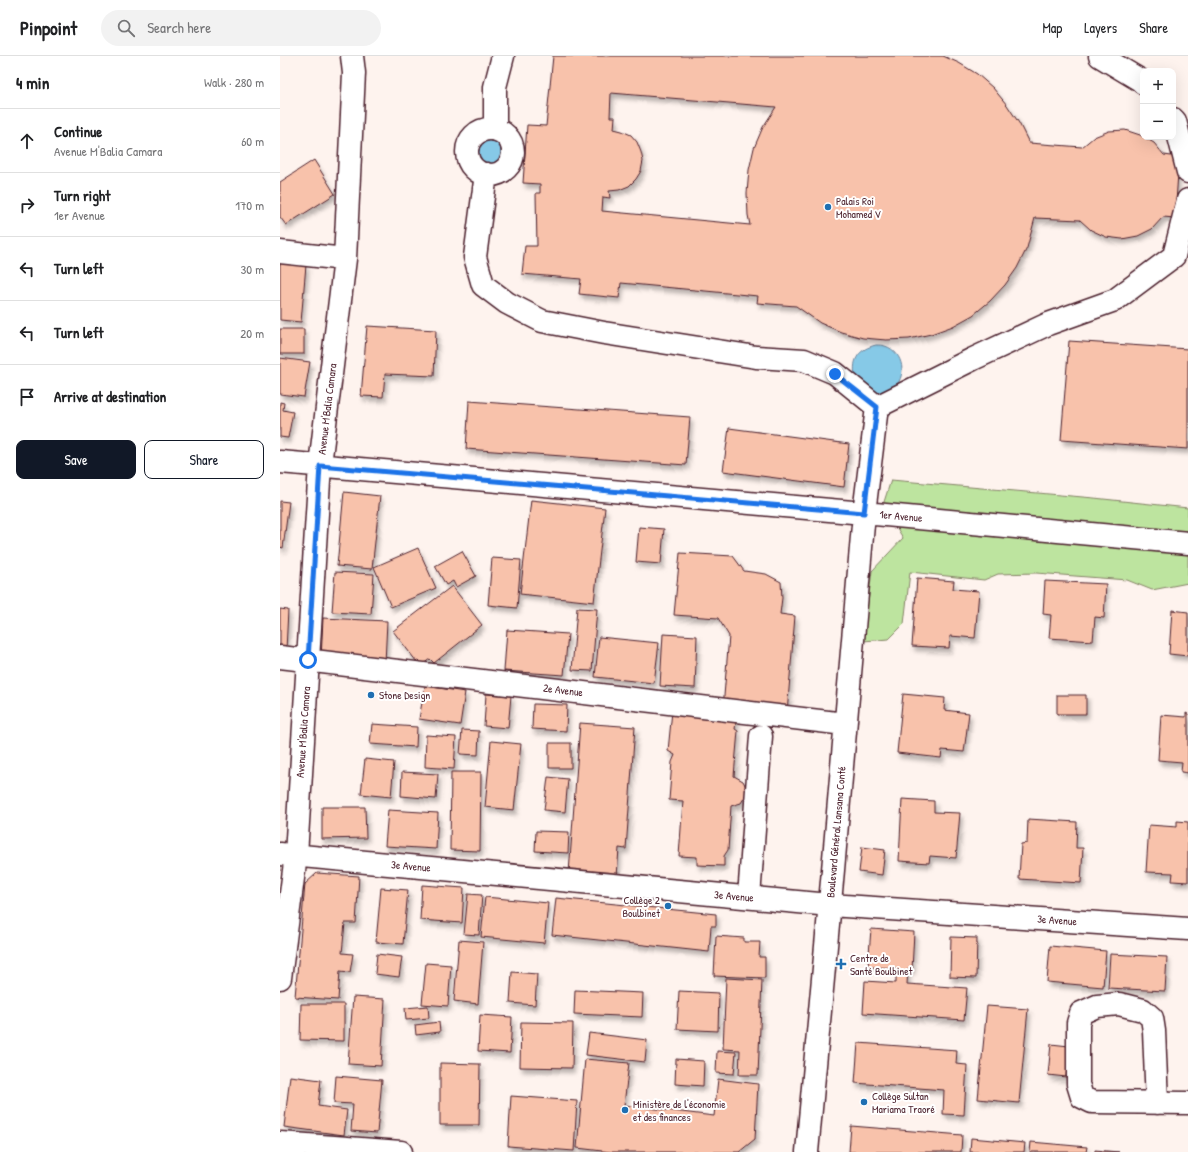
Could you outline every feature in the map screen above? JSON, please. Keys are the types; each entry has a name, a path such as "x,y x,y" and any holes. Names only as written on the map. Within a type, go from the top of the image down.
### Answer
{"street":[{"name":"Avenue M'Balia Camara","path":"280,978 288,854 308,660 320,466 346,259 354,73 352,56"},
{"path":"495,129 495,87 503,56"},
{"path":"1100,56 1140,80"},
{"path":"1176,125 1188,172"},
{"path":"487,129 495,129 502,132 508,138 512,144 514,152 508,167 502,172 486,174 479,172 472,166 467,151 473,137 479,132 487,129"},
{"path":"486,174 475,257 483,285 507,303 542,321 604,333 756,357 804,360 835,374 877,407 973,359 1048,324 1115,300 1174,256 1188,200"},
{"path":"280,252 346,259"},
{"name":"Boulevard Général Lansana Conté","path":"807,1152 864,513 877,407"},
{"name":"1er Avenue","path":"280,462 1188,543"},
{"name":"2e Avenue","path":"280,657 845,724"},
{"path":"749,897 761,736"},
{"name":"3e Avenue","path":"288,854 830,905 1188,929"},
{"path":"1157,1102 1154,1031 1152,1018 1144,1010 1119,1004 1097,1006 1081,1013 1078,1023 1078,1084 1082,1097 1092,1102 1188,1103"},
{"path":"280,1143 401,1152"}],"green space":[{"path":"891,480 1188,508 1188,583 1152,590 1127,580 1036,573 998,574 984,580 910,572 904,624 889,639 863,641 872,571 903,538 883,505"}],"water":[{"path":"489,133 501,138 506,150 501,162 489,167 477,162 472,150 477,138"},
{"path":"876,345 891,349 900,359 902,366 902,372 897,384 890,390 879,393 855,376 854,370 856,360 861,352"}],"building":[{"name":"Palais Roi Mohamed V","path":"553,56 943,56 959,63 977,74 993,88 1019,123 1029,143 1082,147 1094,137 1109,131 1125,130 1140,135 1140,140 1149,140 1154,143 1164,155 1179,157 1175,218 1163,217 1152,229 1138,236 1122,239 1106,237 1091,230 1080,220 1035,218 1027,248 1017,268 1005,285 990,301 973,315 953,326 931,334 909,339 886,340 863,338 841,332 820,323 796,306 757,303 758,296 621,283 619,298 579,294 581,279 522,274 525,246 537,246 536,193 540,193 540,184 523,183 527,125 546,126","holes":["611,93 776,107 763,127 754,148 749,170 747,193 750,225 602,211 603,197 610,198 609,191 619,190 629,186 641,171 643,161 637,142 631,135 614,129 615,117 610,117"]},
{"path":"314,160 335,194 286,225 280,217 280,182"},
{"path":"280,263 306,265 301,322 280,320"},
{"path":"367,326 436,330 434,376 385,374 383,397 361,396"},
{"path":"280,329 304,329 304,354 280,354"},
{"path":"1069,341 1188,349 1188,449 1061,440"},
{"path":"280,358 310,362 304,397 280,394"},
{"path":"469,401 690,417 686,465 466,449"},
{"path":"280,402 284,403 283,410 293,412 288,438 280,437"},
{"path":"729,428 849,444 844,487 723,471"},
{"path":"344,492 380,496 372,569 337,566"},
{"path":"531,500 605,508 594,602 520,594"},
{"path":"280,501 289,502 283,548 280,547"},
{"path":"639,527 664,529 661,564 636,562"},
{"path":"418,548 436,588 391,607 374,567"},
{"path":"462,551 476,576 456,587 453,581 446,585 435,566"},
{"path":"680,553 733,556 744,571 766,574 781,582 782,598 780,614 795,616 787,713 723,708 729,636 718,618 674,615"},
{"path":"492,558 521,560 517,608 488,605"},
{"path":"335,572 374,574 371,614 332,612"},
{"path":"917,578 954,581 953,589 979,591 975,638 950,636 949,648 912,646"},
{"path":"1045,581 1106,584 1104,618 1095,617 1093,641 1049,638 1051,615 1043,614"},
{"path":"452,586 482,625 434,663 430,659 420,666 393,631"},
{"path":"577,608 597,609 592,671 572,670"},
{"path":"280,609 288,610 286,650 280,650"},
{"path":"1172,610 1188,612 1188,656 1169,654"},
{"path":"323,618 387,621 385,663 321,660"},
{"path":"507,630 568,634 564,675 504,671"},
{"path":"663,634 697,636 695,688 660,686"},
{"path":"599,637 659,643 654,683 595,677"},
{"path":"425,686 465,692 460,725 419,719"},
{"path":"486,694 511,696 508,728 484,726"},
{"path":"903,694 945,698 944,710 969,713 964,752 942,750 941,758 897,753"},
{"path":"1057,695 1086,695 1086,714 1057,714"},
{"path":"533,704 567,705 566,731 532,729"},
{"path":"672,711 737,716 735,729 738,731 734,776 743,781 746,795 741,803 731,806 728,850 724,856 724,866 697,865 697,857 679,856 683,801 669,800 672,762 675,755 668,751"},
{"path":"1186,713 1188,714 1188,773 1181,772 1182,762 1158,760 1161,715 1186,717"},
{"path":"580,723 635,727 626,849 619,848 617,877 569,873"},
{"path":"372,724 417,727 416,747 370,744"},
{"path":"462,730 479,731 478,755 460,754"},
{"path":"426,735 456,737 454,769 425,767"},
{"path":"491,741 521,744 514,810 485,807"},
{"path":"549,743 571,743 571,768 549,768"},
{"path":"365,759 394,762 391,797 361,794"},
{"path":"402,772 438,774 436,799 401,796"},
{"path":"451,772 481,772 480,851 450,850"},
{"path":"548,777 568,779 565,812 544,810"},
{"path":"902,799 934,801 934,812 960,813 956,858 930,856 929,863 899,861"},
{"path":"322,807 365,807 366,838 322,839"},
{"path":"388,810 438,813 436,849 385,846"},
{"path":"1028,819 1077,822 1076,848 1083,848 1081,883 1019,879 1021,844 1027,843"},
{"path":"1177,821 1188,822 1188,882 1172,881 1173,873 1146,872 1149,825 1177,827"},
{"path":"536,831 569,832 568,853 535,851"},
{"path":"862,847 885,850 882,875 859,872"},
{"path":"317,873 359,876 356,923 345,923 342,953 353,954 350,972 340,971 338,1000 295,997 305,884"},
{"path":"422,885 464,888 462,923 420,920"},
{"path":"381,888 408,890 403,944 376,942"},
{"path":"468,894 482,895 479,935 464,934"},
{"path":"485,897 548,903 544,943 481,937"},
{"path":"556,898 716,914 716,926 711,926 709,952 552,935"},
{"path":"871,929 914,932 912,970 908,969 907,984 967,988 964,1020 863,1013 865,981 896,983 896,968 868,967"},
{"path":"716,936 744,938 744,942 760,942 759,957 765,957 765,978 714,976"},
{"path":"951,937 977,938 976,978 950,977"},
{"path":"459,940 483,942 478,1004 454,1001"},
{"path":"1050,946 1106,951 1103,987 1047,982"},
{"path":"377,954 402,957 399,977 375,974"},
{"path":"1110,954 1167,957 1165,991 1108,988"},
{"path":"426,963 451,965 448,1006 422,1004"},
{"path":"512,972 537,974 535,1005 510,1003"},
{"path":"726,978 762,980 758,1075 739,1075 740,1050 723,1049"},
{"path":"575,990 643,993 642,1017 574,1014"},
{"path":"679,991 719,993 718,1031 677,1029"},
{"path":"353,997 385,999 381,1066 348,1064"},
{"path":"301,1004 344,1004 344,1041 300,1040"},
{"path":"428,1006 429,1018 406,1020 405,1008"},
{"path":"987,1006 1028,1009 1019,1103 978,1099"},
{"path":"480,1015 512,1017 510,1053 478,1051"},
{"path":"439,1022 440,1032 416,1035 415,1025"},
{"path":"521,1022 573,1023 572,1068 520,1067"},
{"path":"589,1033 647,1040 645,1062 586,1055"},
{"path":"858,1043 957,1050 956,1064 967,1065 964,1115 943,1114 944,1090 855,1083"},
{"path":"1051,1044 1069,1046 1066,1077 1048,1075"},
{"path":"717,1051 736,1052 734,1074 716,1073"},
{"name":"Ministère de l'économie et des finances","path":"585,1059 629,1063 624,1105 714,1116 718,1079 758,1084 755,1139 739,1152 611,1152 577,1148"},
{"path":"676,1059 704,1061 703,1086 675,1084"},
{"path":"440,1063 480,1064 479,1125 440,1125"},
{"path":"290,1076 321,1080 318,1106 347,1110 344,1135 284,1127"},
{"path":"336,1076 382,1080 377,1133 351,1131 353,1104 334,1103"},
{"path":"511,1096 577,1101 574,1151 508,1146"},
{"path":"851,1126 962,1135 961,1152 849,1152"},
{"path":"971,1138 1025,1143 1024,1152 970,1152"},
{"path":"1031,1142 1087,1147 1086,1152 1030,1152"},
{"path":"1095,1150 1119,1152 1095,1152"}],"place":[{"name":"Palais Roi Mohamed V","path":"828,207"},
{"name":"Stone Design","path":"371,695"},
{"name":"Collège 2 Boulbinet","path":"668,906"},
{"name":"Centre de Santé Boulbinet","path":"841,964"},
{"name":"Collège Sultan Mariama Traoré","path":"864,1102"},
{"name":"Ministère de l'économie et des finances","path":"625,1110"}],"route":[{"path":"308,660 320,466 864,513 877,407 835,374"}]}
